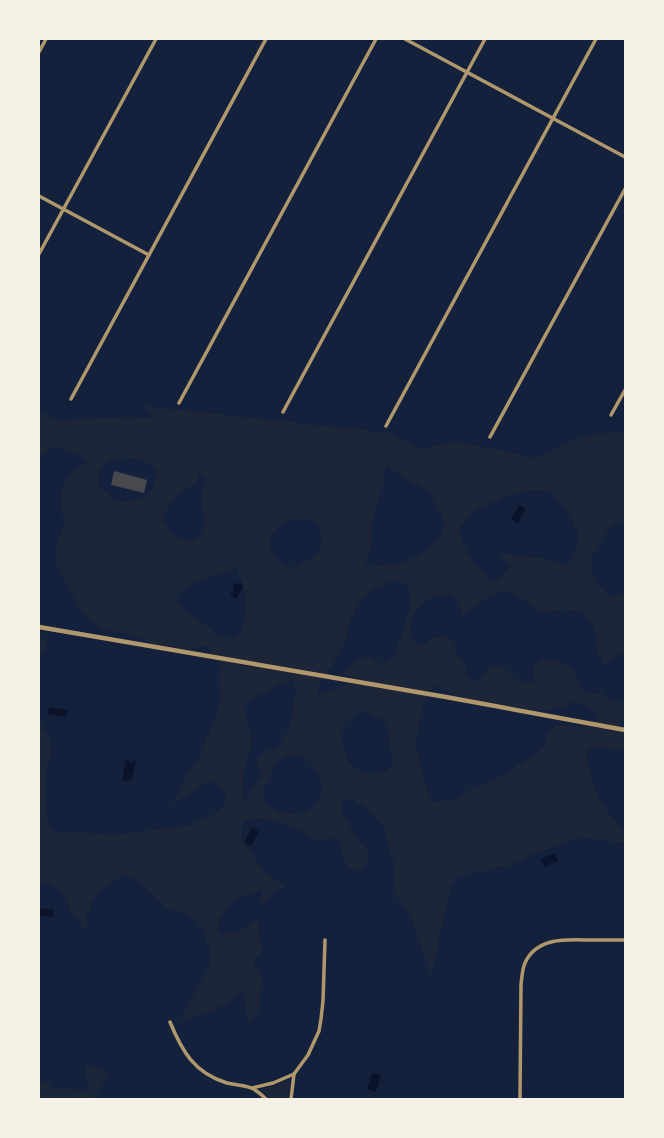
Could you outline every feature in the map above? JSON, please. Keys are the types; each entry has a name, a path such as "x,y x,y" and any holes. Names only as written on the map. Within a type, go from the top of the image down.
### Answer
{"street":[{"path":"39,52 46,39"},
{"path":"39,254 156,39"},
{"path":"71,399 266,39"},
{"path":"179,403 376,39"},
{"path":"405,39 625,158"},
{"path":"283,412 485,39"},
{"path":"386,426 596,39"},
{"path":"490,438 625,189"},
{"path":"39,196 149,255"},
{"path":"611,415 625,390"},
{"path":"39,627 446,697 625,730"},
{"path":"520,1099 521,984 525,962 531,953 541,945 553,941 567,939 625,940"},
{"path":"170,1022 182,1049 196,1066 216,1079 227,1083 252,1088 274,1083 294,1074 308,1055 319,1031 322,1019 325,940"},
{"path":"291,1099 294,1074"},
{"path":"252,1088 266,1099"}],"shaded area":[{"path":"144,406 390,433 420,449 454,442 501,450 534,458 570,441 617,430 625,435 625,521 617,521 607,531 591,558 592,571 600,587 611,596 618,596 625,592 625,653 613,658 604,666 597,651 596,637 592,624 581,612 562,609 547,612 537,610 514,593 502,591 481,601 463,616 459,603 451,594 432,597 422,604 415,614 409,630 409,636 418,645 425,644 431,639 446,636 454,642 456,652 462,662 467,661 465,672 472,681 481,679 489,667 498,666 505,669 518,681 535,684 533,672 535,666 539,662 550,659 563,662 573,669 580,685 587,693 593,695 601,692 612,700 625,703 625,725 623,715 619,730 625,733 625,751 597,747 588,751 585,755 597,794 606,809 625,832 625,843 585,838 573,840 528,856 508,866 498,866 488,871 469,873 457,878 450,888 431,975 411,916 395,894 393,860 384,828 368,810 353,799 341,802 342,813 360,842 370,854 369,861 360,871 347,865 336,837 326,841 318,841 290,825 254,817 244,821 241,828 241,841 265,872 286,888 271,895 259,906 260,897 263,890 246,895 233,902 219,918 218,925 220,934 237,932 261,917 258,925 258,932 262,946 260,953 253,961 262,977 259,1009 249,1026 243,992 216,1010 189,1019 180,1019 209,968 210,950 204,932 196,920 187,914 170,910 144,885 135,878 127,875 120,877 104,888 92,900 87,914 87,930 72,914 63,894 54,886 39,880 39,704 41,725 50,740 51,754 45,772 45,804 50,827 57,833 94,833 112,835 191,825 211,816 223,807 226,795 221,787 209,780 187,797 172,804 187,774 198,759 217,714 220,699 220,668 213,652 206,645 183,651 161,648 136,636 101,628 87,619 81,611 57,567 55,553 64,522 61,504 62,488 68,475 76,467 87,463 79,455 59,447 50,448 39,457 39,413 60,420 126,417 154,418","holes":["120,457 141,459 155,468 157,478 153,488 145,497 126,502 115,500 100,487 97,481 98,474 107,462","386,466 430,493 445,522 441,534 423,553 404,563 373,567 364,565 371,550 372,522 384,482","195,470 206,479 206,483 201,493 205,523 202,533 198,537 186,540 178,537 172,532 163,520 165,512 176,497 197,481 198,474","530,490 550,491 573,522 578,536 577,546 566,566 549,559 500,553 510,567 493,582 470,558 461,536 460,527 475,509 498,501 507,496","304,519 315,523 318,526 322,544 318,553 297,567 287,567 278,560 270,548 270,537 278,527 288,520","237,567 246,594 246,609 240,635 232,640 218,635 185,610 174,598 193,582","396,580 406,585 410,591 411,602 394,656 386,663 379,663 367,657 358,659 342,674 361,680 316,696 323,678 340,652 356,608 366,596 379,587","293,678 296,691 289,729 277,749 265,751 256,760 261,778 250,789 249,795 245,802 242,793 244,770 248,759 251,740 244,703","438,686 463,698 531,710 554,709 576,701 599,717 590,725 574,726 562,724 554,726 548,734 544,746 539,752 508,772 466,792 456,799 435,802 430,800 415,743 427,695 433,688","357,712 370,713 383,721 389,732 392,766 385,772 374,775 363,772 354,767 347,759 340,734 345,723","298,755 310,762 320,776 322,789 317,802 312,808 302,815 276,811 267,803 263,795 264,788 275,765 284,756"]},
{"path":"519,505 526,509 518,523 511,519"},
{"path":"241,583 243,587 236,599 230,595 234,589 233,584"},
{"path":"39,635 46,641 48,647 39,659"},
{"path":"49,707 68,710 66,717 48,714"},
{"path":"126,760 129,760 129,762 132,763 133,761 136,762 131,781 125,781 122,779"},
{"path":"252,827 259,832 251,846 244,842"},
{"path":"555,853 558,861 544,867 541,859"},
{"path":"40,908 54,910 53,917 39,916"},
{"path":"87,1064 94,1068 109,1071 102,1086 96,1093 95,1099 39,1099 39,1080 48,1083 52,1089 70,1088 87,1093"},
{"path":"372,1073 381,1075 376,1092 367,1089"},
{"path":"290,1080 288,1099 272,1099 260,1090"}],"building":[{"path":"114,471 147,480 144,493 111,485"}]}
